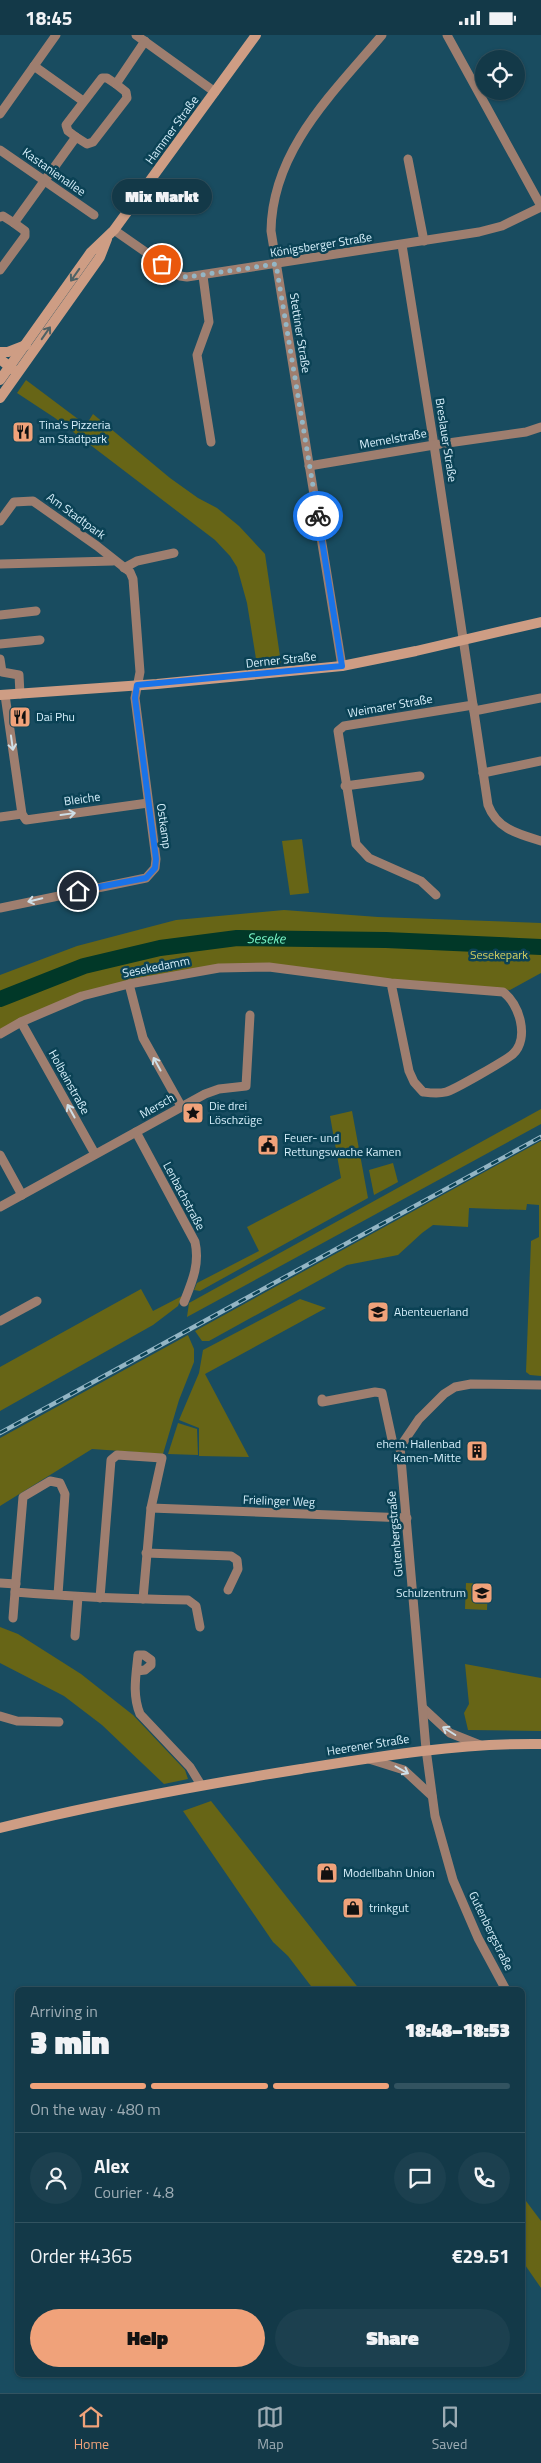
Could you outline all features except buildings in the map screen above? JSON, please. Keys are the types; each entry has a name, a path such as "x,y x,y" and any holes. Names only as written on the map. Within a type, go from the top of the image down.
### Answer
{"main road":[{"name":"Hammer Straße","path":"0,398 7,374 91,252 110,234 256,35"},
{"name":"Hammer Straße","path":"7,374 100,257 110,234"},
{"path":"0,352 8,352 27,344"},
{"path":"0,359 7,374"},
{"name":"Derner Straße","path":"2,695 137,685 342,666 541,622"},
{"name":"Heerener Straße","path":"0,1828 97,1805 201,1785 365,1758 426,1749 480,1745 541,1744"}],"street":[{"path":"0,114 56,35"},
{"path":"136,35 215,92"},
{"name":"Stettiner Straße","path":"342,666 276,264 271,231 271,212 282,170 299,138 325,102 382,35"},
{"path":"447,35 540,202"},
{"path":"116,84 145,41"},
{"path":"34,66 83,101"},
{"path":"102,78 107,78 116,84 126,92 127,98 93,142 87,144 68,131 66,125 102,78"},
{"path":"14,223 76,137"},
{"name":"Kastanienallee","path":"0,149 94,215"},
{"path":"408,159 424,241"},
{"name":"Königsberger Straße","path":"110,234 180,276 203,276 479,232 502,226 540,202"},
{"path":"0,217 3,216 25,231 25,236 0,270"},
{"name":"Breslauer Straße","path":"402,245 488,805 492,817 501,827 541,841"},
{"path":"203,276 209,322 197,355 210,442"},
{"name":"Memelstraße","path":"309,466 526,432 541,427"},
{"name":"Am Stadtpark","path":"0,521 14,502 33,501 97,546 113,561 124,568"},
{"path":"137,685 140,672 133,579 130,572 124,568 137,561 174,553"},
{"path":"0,564 113,561"},
{"path":"0,615 36,611"},
{"path":"0,644 40,640"},
{"path":"0,659 2,672 19,675 20,694"},
{"name":"Ostkamp","path":"0,908 146,878 155,868 156,859 135,698 137,685"},
{"path":"2,695 22,814"},
{"path":"473,708 541,698"},
{"name":"Weimarer Straße","path":"436,895 421,881 369,858 361,852 356,844 338,731 344,726 473,708"},
{"path":"483,773 541,761"},
{"path":"346,785 420,776"},
{"name":"Bleiche","path":"0,817 22,814 26,820 148,803"},
{"name":"Sesekedamm","path":"0,1034 21,1022 82,996 129,984 219,968 269,967 391,983 502,992 516,1006 521,1025 520,1042 514,1053 448,1092 423,1092 414,1082 409,1071 391,983"},
{"path":"129,984 143,1038 181,1106"},
{"name":"Mersch","path":"0,1207 181,1106 219,1089 246,1086 250,1015"},
{"name":"Holbeinstraße","path":"21,1022 95,1154"},
{"name":"Lenbachstraße","path":"136,1132 195,1242 198,1256 196,1270 184,1302"},
{"path":"0,1155 22,1195"},
{"path":"0,1321 37,1301"},
{"path":"400,1447 419,1419 444,1394 455,1387 471,1384 541,1385"},
{"name":"Gutenbergstraße","path":"322,1399 322,1402 376,1392 382,1393 393,1444 400,1447 426,1749 432,1796 454,1880 478,1938 504,1987"},
{"path":"100,1598 111,1460 113,1457 162,1458 151,1508 143,1599"},
{"path":"13,1618 23,1497 45,1483 55,1481 64,1487 65,1494 58,1595"},
{"name":"Frielinger Weg","path":"151,1508 407,1518"},
{"path":"146,1553 230,1556 237,1560 238,1569 228,1590"},
{"path":"0,1583 15,1588 78,1597 188,1600 196,1606 200,1627"},
{"path":"76,1636 78,1597"},
{"path":"137,1671 136,1704 140,1714 190,1767 201,1785"},
{"path":"423,1709 450,1733 480,1745"},
{"path":"0,1716 17,1721 59,1723"},
{"path":"365,1758 404,1770 432,1796"}],"green space":[{"path":"26,380 86,425 93,414 170,478 198,498 217,508 239,526 265,554 281,663 257,665 247,603 237,567 230,556 215,540 55,418 17,393"},
{"path":"302,839 309,893 290,895 282,841"},
{"name":"Sesekepark","path":"284,910 378,917 541,923 541,973 510,990 232,965 131,981 0,1032 0,975 77,946 176,920"},
{"path":"541,1109 541,1124 187,1317 189,1303"},
{"path":"352,1111 368,1198 200,1291 194,1290 197,1283 259,1251 247,1227 341,1178 330,1116"},
{"path":"541,1141 541,1376 530,1375 526,1372 531,1241 539,1237 539,1205 527,1204 526,1210 469,1208 468,1227 433,1225 398,1255 347,1265 209,1341 202,1341 195,1331"},
{"path":"393,1163 398,1182 374,1195 369,1170"},
{"path":"141,1289 153,1311 182,1296 178,1306 153,1325 0,1411 0,1367"},
{"path":"300,1299 326,1308 205,1374 249,1457 199,1456 199,1428 179,1420 199,1373 203,1350"},
{"path":"188,1335 194,1349 194,1362 179,1400 163,1454 92,1449 0,1506 0,1438"},
{"path":"178,1423 197,1429 198,1455 168,1454"},
{"path":"466,1583 488,1584 487,1610 465,1609"},
{"path":"0,1627 18,1634 81,1674 133,1715 185,1770 188,1779 164,1784 102,1725 64,1696 0,1663"},
{"path":"465,1664 541,1678 541,1731 468,1730 464,1713 469,1704"},
{"path":"211,1801 358,1987 312,1987 288,1956 273,1942 183,1811"},
{"path":"525,2200 541,2221 541,2288 525,2265"}],"waterway":[{"name":"Seseke","path":"0,999 84,966 160,948 237,938 386,940 541,947"}],"railway":[{"path":"0,1433 541,1137"}],"way so far":[{"path":"162,264 180,276 187,277 276,264 318,516"}],"place":[{"name":"Mix Markt","path":"162,264"},
{"name":"Tina's Pizzeria am Stadtpark","path":"23,432"},
{"name":"Dai Phu","path":"20,717"},
{"name":"Die drei Löschzüge","path":"193,1113"},
{"name":"Feuer- und Rettungswache Kamen","path":"268,1145"},
{"name":"Abenteuerland","path":"378,1312"},
{"name":"ehem. Hallenbad Kamen-Mitte","path":"477,1451"},
{"name":"Schulzentrum","path":"482,1593"},
{"name":"Modellbahn Union","path":"327,1873"},
{"name":"trinkgut","path":"353,1908"}],"route":[{"path":"78,891 146,878 155,868 156,859 135,698 137,685 342,666 318,516"}]}
